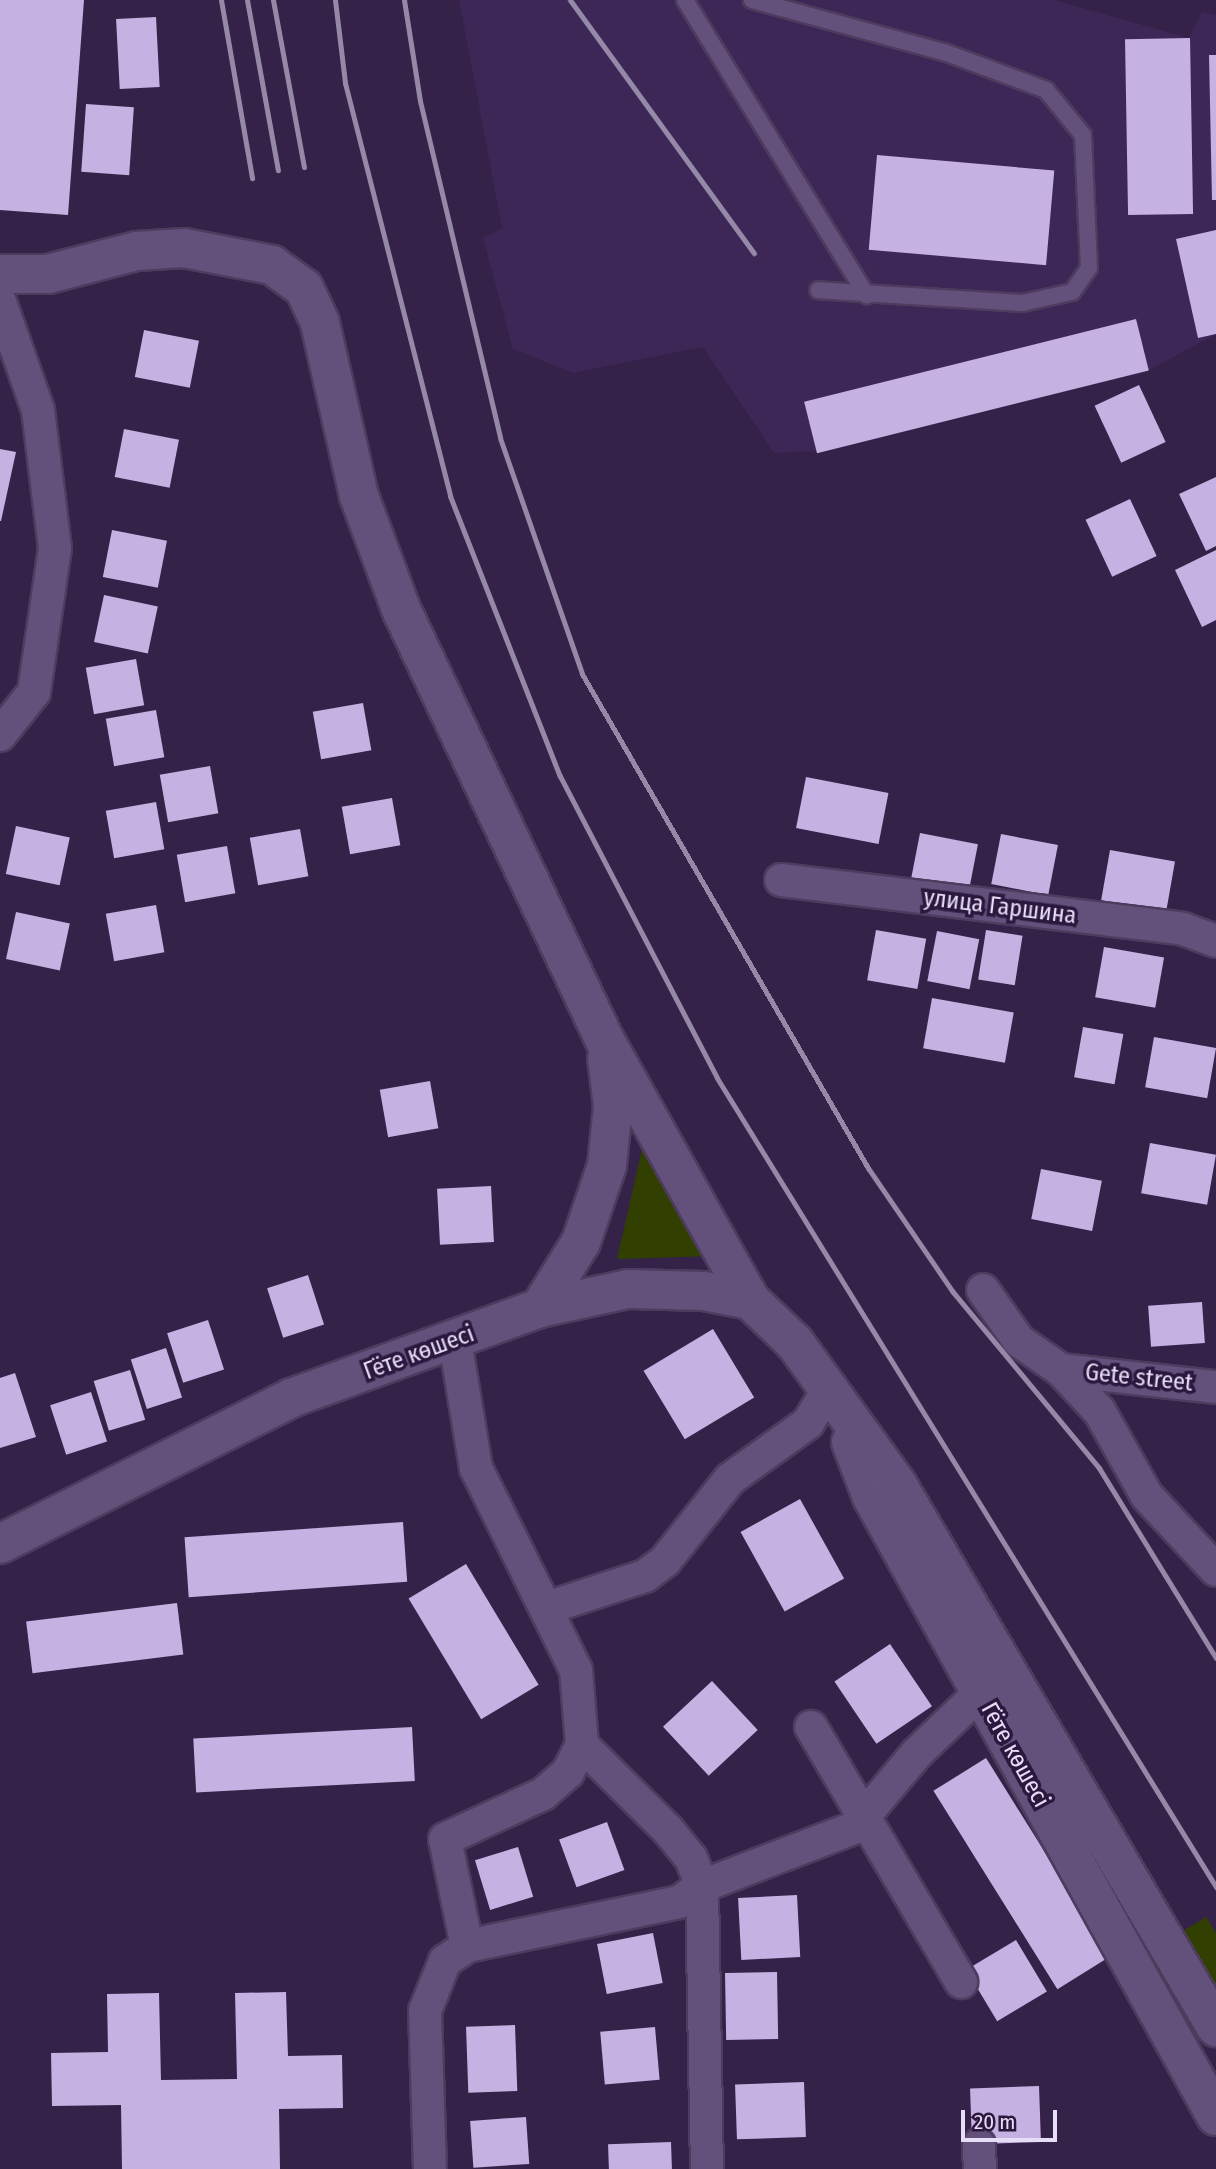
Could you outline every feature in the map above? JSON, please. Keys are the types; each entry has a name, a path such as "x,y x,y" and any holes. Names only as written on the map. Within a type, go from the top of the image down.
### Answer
{"main road":[{"path":"0,274 48,274 137,251 184,248 272,265 304,288 320,323 359,496 401,609 606,1042 750,1300"},
{"path":"540,1308 581,1242 607,1165 613,1106 606,1042"},
{"name":"Гёте көшесі","path":"0,1544 291,1398 455,1341 540,1308 628,1289 704,1291 750,1300 830,1387 897,1484 1216,2027"},
{"name":"Гёте көшесі","path":"830,1387 872,1497 1216,2116"}],"street":[{"path":"0,302 38,410 55,548 34,692 0,735"},
{"name":"улица Гаршина","path":"781,880 1183,929 1216,941"},
{"path":"983,1290 1019,1341 1061,1370 1100,1412 1147,1496 1216,1570"},
{"path":"455,1341 476,1468 576,1670 582,1745 568,1772 543,1794 445,1839 467,1946"},
{"name":"Gete street","path":"1061,1370 1216,1387"},
{"path":"547,1608 645,1576 665,1561 730,1479 808,1423 830,1387"},
{"path":"430,2169 425,2011 445,1961 467,1946 679,1902 702,1886 854,1828 980,1693"},
{"path":"811,1727 961,1982"},
{"path":"582,1745 668,1830 691,1858 702,1886 707,2169"}],"lane":[{"path":"685,0 867,296"},
{"path":"752,0 944,52 1046,90 1083,135 1089,268 1072,292 1022,303 867,296 818,290"}],"shaded area":[{"path":"459,0 1054,0 1189,38 1202,12 1216,15 1216,334 1149,370 817,451 774,453 703,347 573,373 513,349 483,238 502,228"}],"green space":[{"path":"643,1145 714,1256 617,1259"},
{"path":"1206,1917 1216,1933 1216,1993 1180,1933"}],"building":[{"path":"0,0 84,0 68,215 0,210"},
{"path":"156,17 160,87 120,89 116,19"},
{"path":"1190,38 1193,214 1128,215 1125,39"},
{"path":"1209,55 1216,55 1216,200 1212,200"},
{"path":"86,104 134,107 129,175 81,172"},
{"path":"877,155 1054,171 1046,265 869,250"},
{"path":"1216,230 1216,334 1198,338 1176,239"},
{"path":"1136,319 1149,370 817,453 804,402"},
{"path":"144,330 199,341 190,388 135,377"},
{"path":"1139,385 1166,442 1121,463 1095,406"},
{"path":"124,429 179,440 170,488 115,477"},
{"path":"0,449 16,452 1,521 0,521"},
{"path":"1216,477 1216,546 1206,551 1179,494"},
{"path":"1130,499 1157,556 1112,577 1086,520"},
{"path":"112,530 167,541 158,588 103,577"},
{"path":"1216,550 1216,620 1202,627 1175,570"},
{"path":"104,595 158,606 148,653 94,642"},
{"path":"136,659 144,705 94,714 86,668"},
{"path":"363,703 371,750 321,759 313,712"},
{"path":"156,710 164,757 114,766 106,719"},
{"path":"210,766 218,813 168,822 160,775"},
{"path":"806,777 888,793 879,844 796,828"},
{"path":"392,798 400,845 350,854 342,807"},
{"path":"156,802 164,849 114,858 106,811"},
{"path":"16,826 70,837 60,885 6,874"},
{"path":"300,829 308,876 258,885 250,838"},
{"path":"920,833 978,844 968,895 910,884"},
{"path":"1001,834 1058,845 1048,895 991,884"},
{"path":"227,846 235,893 185,902 177,855"},
{"path":"1110,850 1175,861 1166,912 1101,900"},
{"path":"156,905 164,952 114,961 106,914"},
{"path":"16,912 70,923 60,970 6,959"},
{"path":"876,930 926,939 917,989 867,980"},
{"path":"986,930 1023,936 1015,985 978,979"},
{"path":"937,931 979,939 969,989 927,981"},
{"path":"1104,947 1164,958 1155,1008 1095,997"},
{"path":"932,998 1014,1012 1005,1063 923,1048"},
{"path":"1083,1027 1123,1034 1115,1084 1074,1077"},
{"path":"1154,1037 1216,1048 1207,1098 1145,1087"},
{"path":"430,1081 438,1128 388,1137 380,1090"},
{"path":"1150,1143 1216,1155 1207,1205 1141,1193"},
{"path":"1041,1169 1102,1181 1092,1231 1031,1219"},
{"path":"491,1186 494,1242 440,1245 437,1189"},
{"path":"308,1275 324,1324 283,1338 267,1288"},
{"path":"1202,1302 1205,1343 1151,1347 1148,1306"},
{"path":"208,1320 224,1369 183,1383 167,1333"},
{"path":"713,1329 754,1398 685,1439 644,1371"},
{"path":"166,1348 182,1397 147,1409 131,1359"},
{"path":"130,1370 145,1420 109,1431 94,1381"},
{"path":"15,1373 36,1437 0,1448 0,1378"},
{"path":"91,1392 107,1441 66,1455 50,1405"},
{"path":"800,1499 844,1579 785,1612 741,1532"},
{"path":"403,1522 407,1582 189,1597 185,1537"},
{"path":"466,1564 539,1685 481,1719 409,1599"},
{"path":"177,1603 183,1655 32,1673 26,1622"},
{"path":"890,1644 932,1706 876,1744 834,1681"},
{"path":"712,1681 758,1730 709,1776 663,1727"},
{"path":"412,1727 415,1781 196,1792 193,1738"},
{"path":"986,1758 1110,1956 1057,1989 933,1791"},
{"path":"607,1822 624,1870 577,1887 559,1839"},
{"path":"518,1847 533,1897 490,1910 475,1860"},
{"path":"797,1895 800,1957 741,1960 738,1898"},
{"path":"653,1933 663,1983 607,1994 597,1944"},
{"path":"1016,1940 1047,1991 997,2021 966,1970"},
{"path":"777,1972 778,2039 726,2040 725,1973"},
{"path":"286,1992 288,2056 342,2055 343,2108 279,2109 280,2169 122,2169 121,2105 52,2106 51,2053 108,2052 107,1994 159,1993 161,2080 237,2079 235,1993"},
{"path":"515,2025 517,2091 468,2093 466,2027"},
{"path":"655,2027 660,2080 605,2085 600,2032"},
{"path":"804,2082 806,2137 737,2139 735,2084"},
{"path":"1039,2086 1041,2142 972,2144 970,2088"},
{"path":"526,2117 529,2164 473,2168 470,2121"},
{"path":"671,2142 672,2169 609,2169 608,2144"}],"railway":[{"path":"221,0 252,178"},
{"path":"247,0 278,170"},
{"path":"273,0 304,167"},
{"path":"335,0 345,83 450,496 560,776 717,1078 1216,1887"},
{"path":"404,0 420,101 500,438 582,674 868,1168 953,1292 1099,1468 1216,1658"},
{"path":"570,0 754,253"}]}
